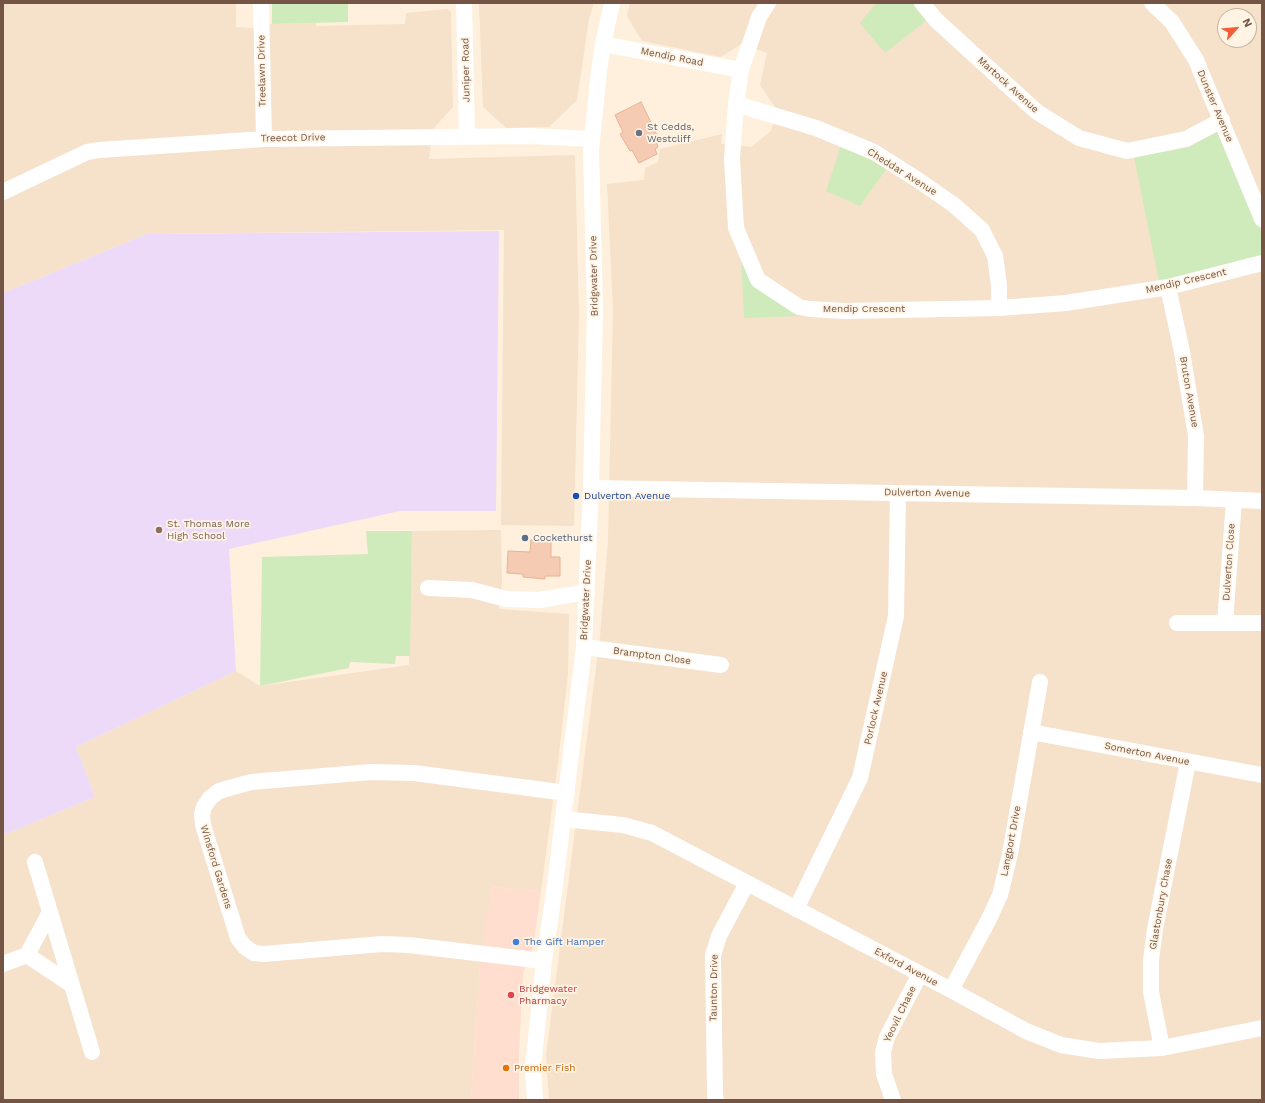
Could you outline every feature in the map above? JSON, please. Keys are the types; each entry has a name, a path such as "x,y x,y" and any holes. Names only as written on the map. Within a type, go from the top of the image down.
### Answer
{"street":[{"name":"Treelawn Drive","path":"261,3 264,139"},
{"name":"Juniper Road","path":"464,3 467,136"},
{"name":"Bridgwater Drive","path":"535,1100 533,1067 544,961 577,717 584,647 591,488 595,308 591,150 594,106 603,44 612,3"},
{"name":"Mendip Crescent","path":"768,3 759,17 741,70 736,104 732,159 736,228 758,280 799,307 845,311 999,308 1066,303 1168,287 1262,263"},
{"name":"Martock Avenue","path":"922,3 936,20 1037,112 1079,138 1127,151 1186,139 1222,120"},
{"name":"Dunster Avenue","path":"1152,3 1172,22 1196,60 1262,219"},
{"name":"Mendip Road","path":"603,44 741,70"},
{"name":"Cheddar Avenue","path":"736,104 816,128 874,152 954,205 982,230 995,256 999,285 999,308"},
{"name":"Treecot Drive","path":"3,192 88,152 264,139 467,136 530,136 592,139"},
{"name":"Bruton Avenue","path":"1168,287 1182,352 1196,436 1195,498"},
{"name":"Dulverton Avenue","path":"591,488 1195,498 1262,501"},
{"name":"Porlock Avenue","path":"796,909 860,778 896,616 898,493"},
{"name":"Dulverton Close","path":"1225,623 1234,500"},
{"path":"428,588 472,590 506,599 539,600 587,592"},
{"path":"1177,623 1262,623"},
{"name":"Brampton Close","path":"584,647 721,665"},
{"name":"Langport Drive","path":"950,990 989,919 1000,895 1010,854 1040,682"},
{"name":"Somerton Avenue","path":"1031,732 1262,775"},
{"name":"Glastonbury Chase","path":"1162,1048 1151,992 1151,960 1155,929 1188,762"},
{"name":"Winsford Gardens","path":"544,961 382,944 264,954 254,953 245,947 238,938 203,824 202,814 204,807 210,798 219,791 251,782 371,772 414,773 567,793"},
{"name":"Exford Avenue","path":"563,819 623,825 652,833 920,974 1026,1032 1061,1045 1099,1051 1162,1048 1262,1028"},
{"path":"35,862 92,1052"},
{"name":"Taunton Drive","path":"716,1100 713,955 719,936 748,883"},
{"path":"3,964 27,954 50,912"},
{"path":"27,954 72,985"},
{"name":"Yeovil Chase","path":"894,1100 884,1074 883,1052 887,1037 920,974"}],"shaded area":[{"path":"3,3 236,3 236,27 252,28 272,24 316,23 316,26 405,24 406,13 447,9 451,12 453,107 433,129 429,159 575,155 579,314 574,526 501,525 504,230 147,234 3,293"},
{"path":"479,3 594,3 589,19 577,100 549,127 506,128 483,107"},
{"path":"630,3 1262,3 1262,1100 549,1100 546,1055 600,637 608,540 613,311 607,184 644,180 645,168 658,162 660,149 722,134 721,144 751,147 771,131 777,110 760,85 767,53 741,44 721,57 642,41 627,16"},
{"name":"St. Thomas More High School","path":"499,231 496,511 400,511 229,549 236,671 76,747 95,797 3,835 3,293 147,234"},
{"path":"501,530 502,582 499,609 569,614 568,674 541,891 492,887 480,964 471,1100 3,1100 3,835 95,797 76,747 236,671 260,686 409,665 412,531"},
{"path":"491,887 541,891 533,948 523,973 519,1052 519,1100 471,1100 480,964"}],"green space":[{"path":"272,3 348,3 348,22 272,24"},
{"path":"876,3 913,3 927,20 885,53 860,23"},
{"path":"1221,130 1262,234 1262,257 1159,282 1134,157 1189,147"},
{"path":"841,146 887,168 860,206 826,191"},
{"path":"741,257 783,305 799,316 744,318"},
{"path":"366,531 412,531 410,656 396,656 395,664 350,662 349,668 260,686 262,557 368,554"}],"building":[{"name":"St Cedds, Westcliff","path":"641,102 657,135 654,137 658,147 655,149 657,154 639,163 632,150 630,151 620,134 623,132 615,115"},
{"path":"531,540 551,540 551,557 560,557 560,576 545,576 545,579 523,577 523,574 507,573 508,551 530,552"}],"place":[{"name":"St Cedds, Westcliff","path":"639,133"},
{"name":"Dulverton Avenue","path":"576,496"},
{"name":"St. Thomas More High School","path":"159,530"},
{"name":"Cockethurst","path":"525,538"},
{"name":"The Gift Hamper","path":"516,942"},
{"name":"Bridgewater Pharmacy","path":"511,995"},
{"name":"Premier Fish","path":"506,1068"}]}
